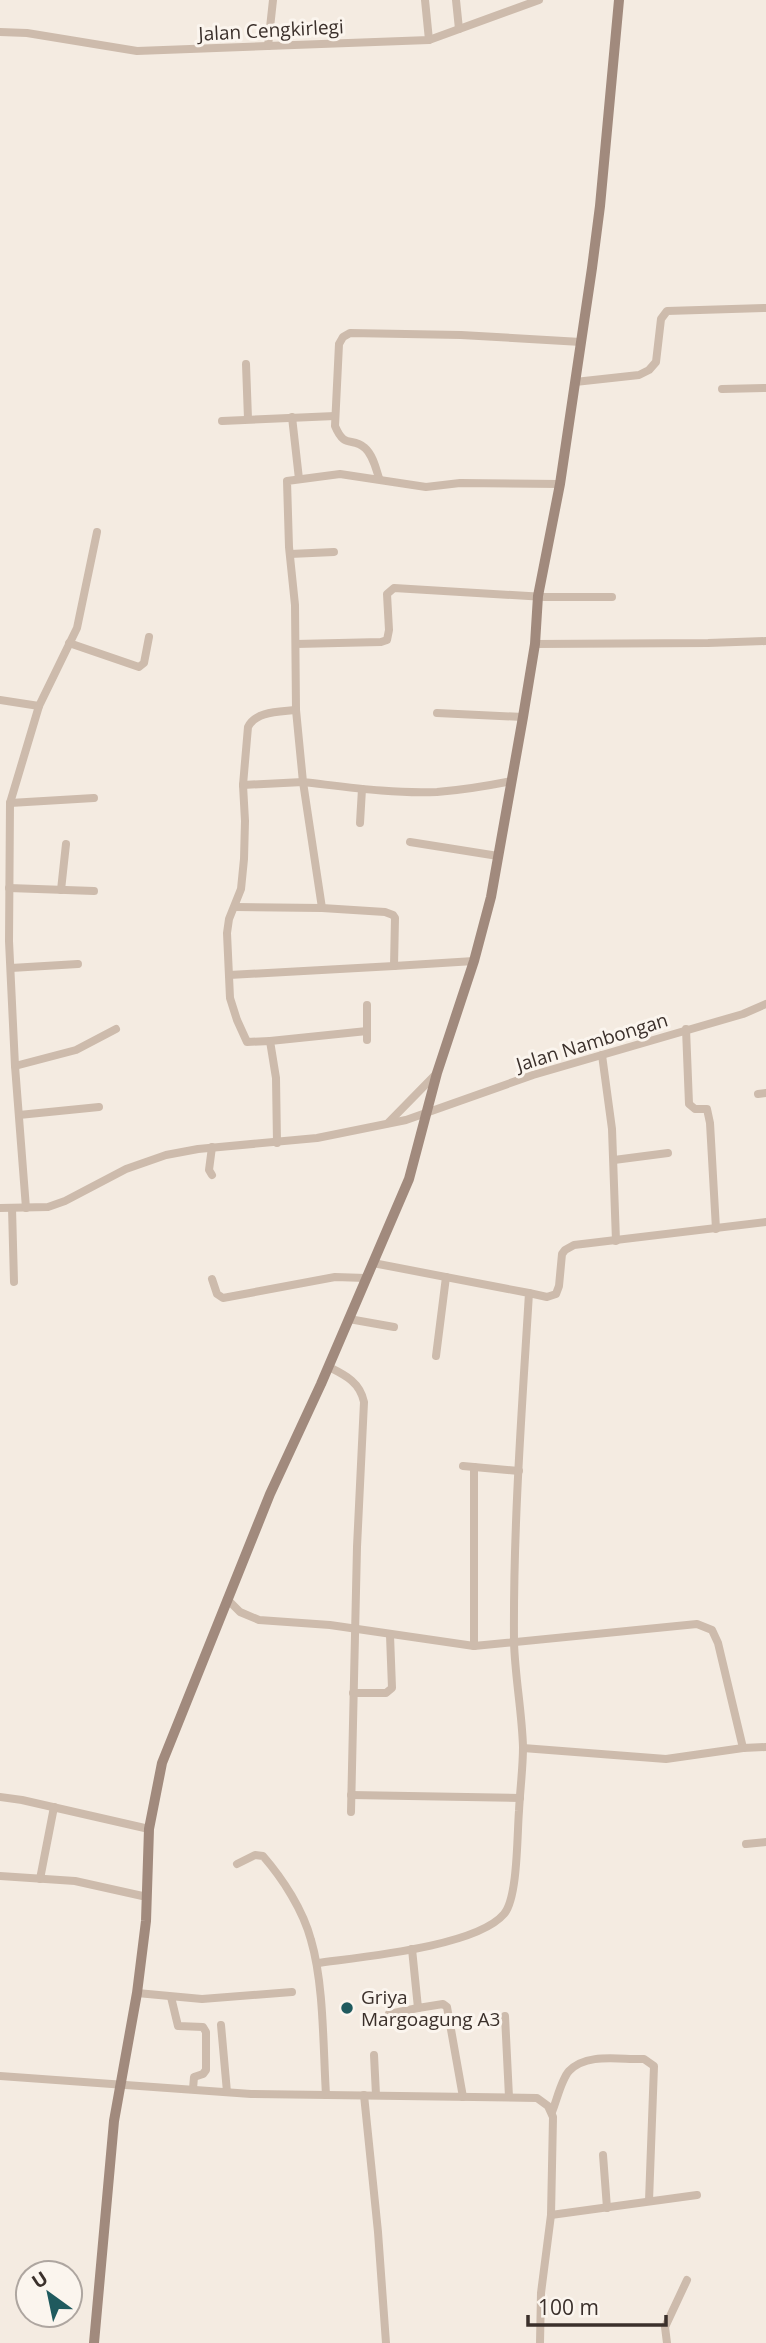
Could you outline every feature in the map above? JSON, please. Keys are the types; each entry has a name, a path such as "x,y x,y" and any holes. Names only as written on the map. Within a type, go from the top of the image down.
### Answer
{"street":[{"path":"268,46 273,0"},
{"path":"425,0 429,40"},
{"path":"456,0 459,29"},
{"name":"Jalan Cengkirlegi","path":"0,32 27,33 138,51 429,40 539,0"},
{"path":"94,2343 114,2120 137,1993 147,1897 149,1829 162,1762 229,1605 270,1494 410,1179 436,1073 474,961 491,897 535,644 538,596 560,484 581,342 600,206 619,0"},
{"path":"575,382 639,375 649,370 656,362 661,319 667,311 766,309"},
{"path":"379,478 363,446 344,441 335,426 338,344 343,337 350,333 461,335 581,342"},
{"path":"246,364 248,419"},
{"path":"722,389 766,388"},
{"path":"222,421 335,416"},
{"path":"292,417 299,479"},
{"path":"322,908 303,782 296,710 295,605 287,481 340,474 426,487 460,483 560,484"},
{"path":"26,1208 10,968 10,803 39,706 77,628 97,532"},
{"path":"290,554 334,552"},
{"path":"296,644 387,640 387,594 394,588 611,597"},
{"path":"69,643 139,667 144,663 149,637"},
{"path":"535,644 720,643 766,640"},
{"path":"0,700 39,706"},
{"path":"296,710 258,716 250,722 246,733 243,785 244,859 241,889 227,927 230,998 246,1041 367,1036 367,1006"},
{"path":"438,713 523,717"},
{"path":"243,785 303,782 362,789 435,792 480,788 512,781"},
{"path":"360,823 362,789"},
{"path":"10,803 94,798"},
{"path":"410,842 498,856"},
{"path":"61,890 66,844"},
{"path":"9,888 94,891"},
{"path":"235,907 386,912 395,918 394,966"},
{"path":"229,975 474,961"},
{"path":"10,968 78,964"},
{"name":"Jalan Nambongan","path":"0,1208 48,1207 144,1162 166,1155 212,1147 317,1138 428,1113 533,1075 743,1014 766,1004"},
{"path":"686,1029 689,1104 695,1110 707,1109 710,1123 716,1229"},
{"path":"15,1066 76,1050 116,1030"},
{"path":"270,1041 276,1078 277,1143"},
{"path":"602,1055 614,1160 616,1241"},
{"path":"388,1123 436,1073"},
{"path":"19,1115 99,1107"},
{"path":"212,1147 209,1170 212,1175"},
{"path":"614,1160 667,1153"},
{"path":"12,1208 14,1282"},
{"path":"373,1263 547,1297 556,1294 562,1255 569,1247 766,1222"},
{"path":"212,1279 217,1294 223,1298 335,1277 366,1278"},
{"path":"436,1356 446,1277"},
{"path":"317,1963 412,1949 467,1936 487,1928 504,1914 509,1905 514,1881 523,1748 514,1643 519,1471 529,1293"},
{"path":"349,1319 394,1327"},
{"path":"328,1367 353,1382 361,1392 364,1402 354,1630 351,1812"},
{"path":"464,1466 519,1471"},
{"path":"474,1467 474,1646"},
{"path":"229,1605 259,1619 330,1625 474,1646 697,1624 712,1630 718,1643 743,1748"},
{"path":"353,1693 386,1693 392,1688 390,1635"},
{"path":"523,1748 666,1759 766,1747"},
{"path":"351,1795 520,1798"},
{"path":"0,1797 149,1829"},
{"path":"40,1879 54,1807"},
{"path":"746,1844 766,1842"},
{"path":"237,1864 259,1855 268,1863 294,1902 311,1938 317,1963 326,2095"},
{"path":"0,1876 75,1881 147,1897"},
{"path":"412,1949 418,2008"},
{"path":"137,1993 217,1999 292,1992"},
{"path":"171,1997 178,2026 203,2027 206,2032 206,2070 194,2077 193,2089"},
{"path":"389,2014 443,2004 447,2007 464,2096"},
{"path":"505,2016 509,2097"},
{"path":"221,2025 227,2092"},
{"path":"374,2055 376,2095"},
{"path":"540,2343 541,2293 551,2216 552,2112 568,2072 580,2064 596,2058 644,2059 654,2066 649,2202"},
{"path":"0,2076 227,2092 537,2098 546,2103 552,2112"},
{"path":"364,2095 386,2343"},
{"path":"603,2154 607,2208"},
{"path":"551,2216 697,2195"},
{"path":"667,2343 665,2327 687,2280"}],"place":[{"name":"Griya Margoagung A3","path":"347,2008"}]}
